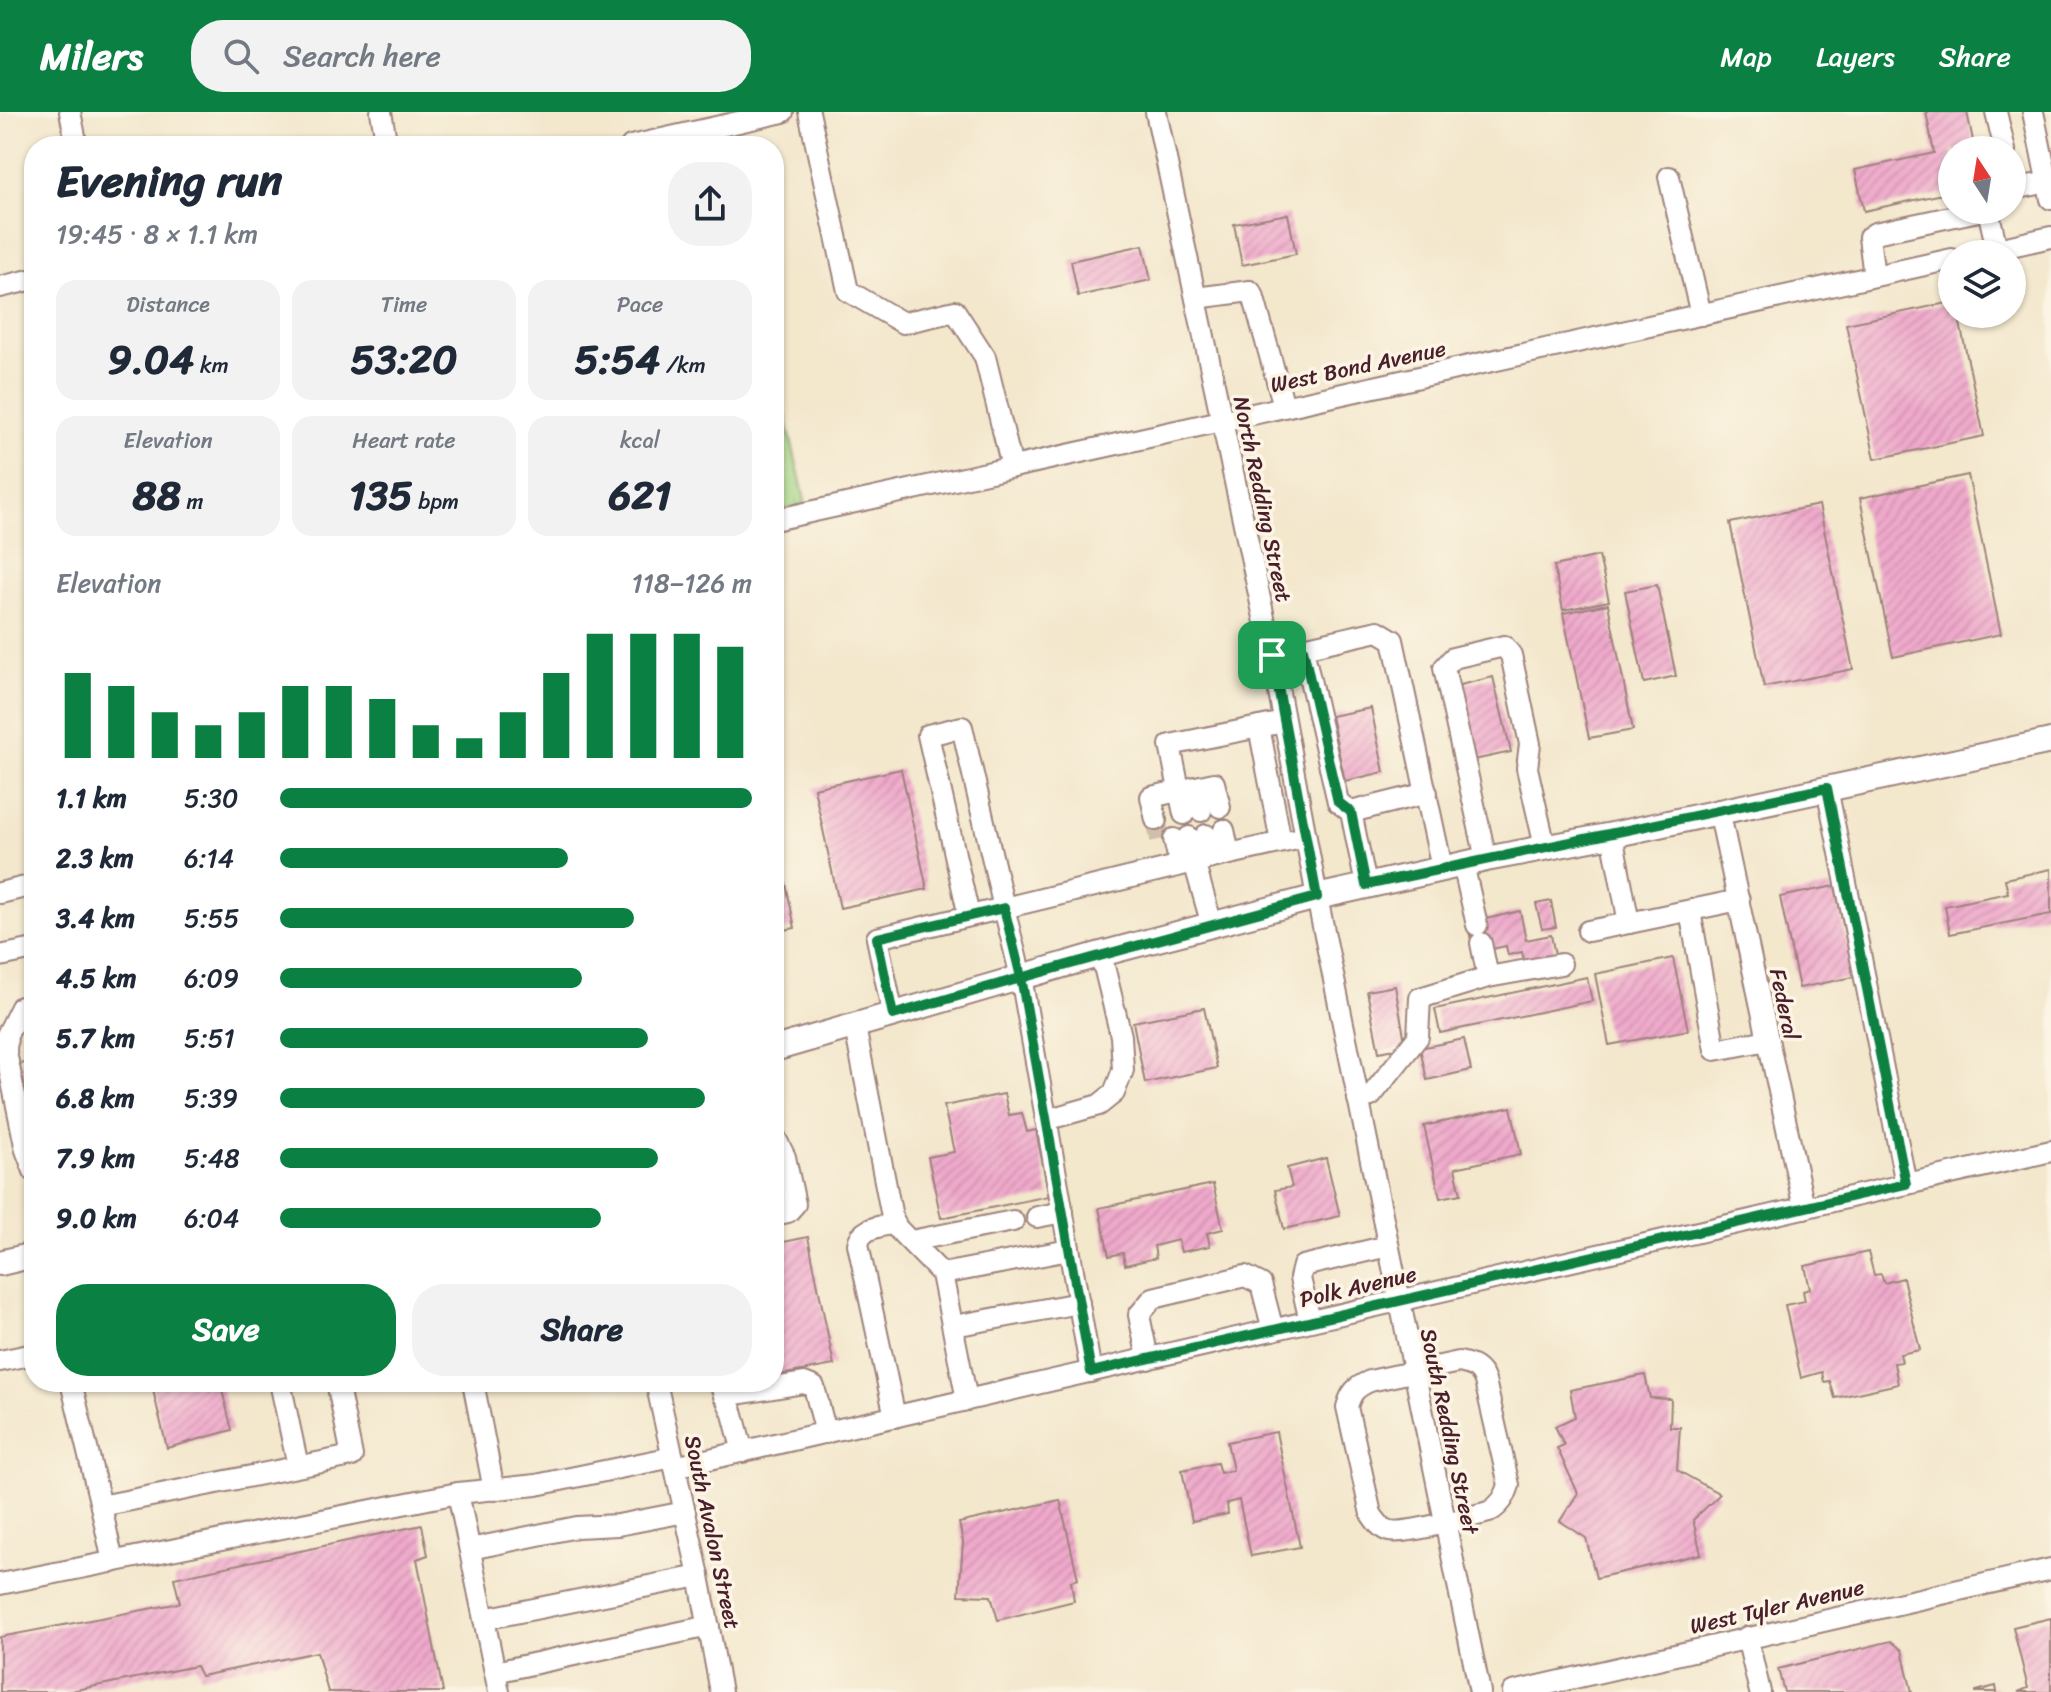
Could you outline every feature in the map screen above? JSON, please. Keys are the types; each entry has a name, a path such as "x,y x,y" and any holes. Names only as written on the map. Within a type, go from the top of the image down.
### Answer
{"main road":[{"path":"784,1046 1101,954 1366,885 2051,741"},
{"path":"0,1263 24,1257"}],"street":[{"path":"70,112 75,136"},
{"path":"381,112 385,136"},
{"path":"676,136 783,112"},
{"path":"809,112 848,291 903,323 955,311 985,357 1012,467"},
{"name":"North Redding Street","path":"1156,112 1272,655 1317,897"},
{"path":"1996,112 2002,136"},
{"path":"2026,191 2049,190 2033,112"},
{"path":"1669,177 1701,315"},
{"path":"1874,276 1869,237 1875,233 1938,220"},
{"path":"2026,243 2051,237"},
{"name":"West Bond Avenue","path":"784,518 1938,262"},
{"path":"0,287 24,281"},
{"path":"1196,298 1250,291 1284,406"},
{"path":"1272,655 1378,631 1393,640 1427,793 1464,864"},
{"path":"1488,977 1464,864 1444,668 1453,658 1504,646 1511,655 1530,744 1527,768 1545,847"},
{"path":"1303,649 1338,802 1351,812 1366,885"},
{"path":"1186,814 1170,745 1284,722"},
{"path":"969,916 928,735 962,727 1021,977 1091,1372"},
{"path":"1259,727 1281,842"},
{"path":"1214,783 1186,814 1151,797 1214,783"},
{"path":"1827,788 1906,1184"},
{"path":"1351,812 1427,793"},
{"name":"Federal","path":"1719,810 1804,1208"},
{"path":"1612,835 1629,923"},
{"path":"1191,837 1196,862"},
{"path":"1191,837 1196,862"},
{"path":"1191,837 1212,925"},
{"path":"893,1015 877,938 1306,837"},
{"path":"0,893 24,887"},
{"name":"South Redding Street","path":"1317,897 1480,1692"},
{"path":"1588,931 1739,900"},
{"path":"1690,911 1715,1050 1768,1040"},
{"path":"0,956 24,951"},
{"path":"1046,1120 1099,1105 1114,1093 1123,1070 1121,1036 1101,954"},
{"path":"1358,1099 1371,1096 1418,1037 1420,998 1488,977 1561,964"},
{"path":"0,1014 24,1006"},
{"path":"24,1011 7,1035 6,1052 24,1140"},
{"path":"855,1027 895,1223 942,1274 967,1400"},
{"name":"Polk Avenue","path":"0,1584 458,1493 536,1485 743,1452 2051,1151"},
{"path":"784,1155 795,1204 784,1213"},
{"path":"1037,1217 1063,1212"},
{"path":"911,1241 1013,1221"},
{"path":"895,1223 867,1230 860,1236 858,1244 895,1417"},
{"path":"1310,1321 1300,1278 1303,1266 1388,1246"},
{"path":"942,1274 1069,1250"},
{"path":"1148,1359 1139,1315 1153,1298 1245,1276 1261,1284 1273,1330"},
{"path":"954,1326 1079,1303"},
{"path":"0,1361 24,1356"},
{"path":"1459,1362 1480,1370 1509,1485 1498,1506 1489,1512 1388,1531 1371,1514 1347,1407 1356,1387 1413,1371 1459,1362"},
{"path":"784,1385 804,1383 814,1387 826,1433"},
{"path":"73,1392 113,1562"},
{"path":"282,1392 298,1466"},
{"path":"101,1506 352,1456 339,1392"},
{"path":"475,1392 494,1490"},
{"name":"South Avalon Street","path":"658,1392 721,1692"},
{"path":"730,1392 743,1452"},
{"path":"458,1493 497,1682 709,1626"},
{"path":"470,1549 577,1527 618,1525 685,1512"},
{"name":"West Tyler Avenue","path":"1513,1692 1541,1689 1747,1637 2051,1569"},
{"path":"484,1619 699,1576"},
{"path":"1747,1637 1760,1692"}],"green space":[{"path":"784,410 806,504 784,509"}],"building":[{"path":"1926,112 1967,112 1972,136 1938,136 1938,195 1864,211 1855,170 1934,153"},
{"path":"1288,214 1296,254 1242,265 1234,224"},
{"path":"1143,245 1151,280 1078,296 1071,261"},
{"path":"1938,305 1938,328 1961,328 1984,436 1875,459 1846,324"},
{"path":"1968,475 2001,634 1893,657 1860,498"},
{"path":"1819,505 1853,669 1764,687 1730,523"},
{"path":"1599,556 1609,601 1563,610 1554,566"},
{"path":"1657,585 1676,676 1644,683 1625,591"},
{"path":"1608,604 1633,730 1589,738 1563,613"},
{"path":"1493,677 1511,752 1474,760 1456,686"},
{"path":"1371,708 1384,772 1345,781 1331,716"},
{"path":"901,769 927,889 840,908 814,788"},
{"path":"2051,869 2051,914 1950,934 1945,906 2008,893 2005,879"},
{"path":"784,874 795,928 784,930"},
{"path":"1835,886 1854,977 1799,988 1780,897"},
{"path":"1551,901 1556,927 1542,929 1536,904"},
{"path":"1520,911 1526,940 1551,935 1556,960 1525,966 1522,952 1508,955 1506,946 1492,949 1491,941 1472,944 1468,927"},
{"path":"1673,958 1688,1030 1609,1045 1595,974"},
{"path":"1587,977 1592,1001 1440,1033 1435,1009"},
{"path":"1395,986 1406,1047 1379,1052 1367,991"},
{"path":"1204,1008 1217,1068 1145,1083 1133,1022"},
{"path":"1464,1039 1471,1070 1427,1080 1420,1048"},
{"path":"24,1063 24,1115 15,1065"},
{"path":"1004,1094 1009,1115 1022,1113 1027,1132 1036,1130 1049,1196 941,1218 928,1157 954,1152 944,1106"},
{"path":"1511,1107 1521,1154 1455,1168 1461,1194 1440,1198 1424,1126"},
{"path":"1326,1158 1340,1216 1284,1229 1275,1190 1292,1187 1287,1168"},
{"path":"1213,1184 1223,1229 1207,1233 1210,1246 1181,1252 1178,1240 1154,1246 1156,1258 1125,1265 1123,1253 1109,1256 1099,1208"},
{"path":"808,1237 834,1365 784,1374 784,1242"},
{"path":"1868,1252 1874,1275 1881,1274 1884,1283 1903,1278 1920,1350 1900,1354 1902,1362 1894,1363 1898,1384 1835,1398 1830,1381 1824,1382 1822,1372 1801,1378 1785,1305 1805,1301 1803,1291 1810,1289 1805,1266"},
{"path":"1645,1375 1650,1398 1671,1399 1670,1427 1680,1427 1677,1470 1720,1494 1693,1520 1701,1554 1596,1578 1586,1538 1560,1521 1578,1493 1557,1448 1564,1445 1555,1426 1575,1417 1570,1390"},
{"path":"153,1392 222,1392 232,1430 167,1448"},
{"path":"1276,1432 1300,1547 1251,1556 1239,1500 1227,1503 1228,1514 1192,1521 1182,1470 1217,1463 1220,1473 1233,1470 1227,1442"},
{"path":"1060,1500 1078,1579 1071,1581 1074,1601 998,1620 991,1596 959,1595 963,1542 959,1523"},
{"path":"422,1525 428,1555 417,1559 443,1692 328,1692 317,1652 201,1676 196,1666 66,1692 0,1692 0,1637 180,1603 174,1578"},
{"path":"2051,1618 2051,1692 2018,1692 2028,1688 2013,1627"},
{"path":"1891,1641 1902,1650 1912,1692 1784,1692 1778,1669"},
{"path":"1996,1686 1997,1692 1976,1692 1976,1691"}],"tunnel":[{"path":"1156,820 1161,843"}],"route":[{"path":"1272,655 1303,649 1338,802 1351,812 1366,885 1827,788 1906,1184 1091,1372 1021,977 1004,908 877,938 893,1015 1021,977 1101,954 1317,897 1272,655"}]}
